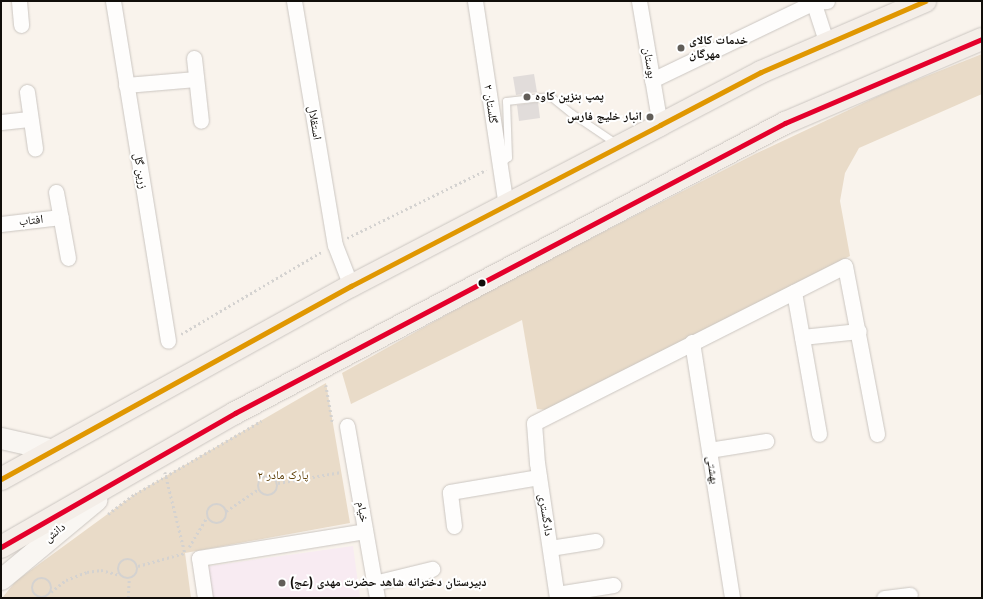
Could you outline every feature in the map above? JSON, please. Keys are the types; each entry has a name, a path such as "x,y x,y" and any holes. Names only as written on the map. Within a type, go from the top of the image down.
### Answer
{"main road":[{"path":"1,479 351,286 761,72 925,1"},
{"path":"1,547 130,473 163,467 256,402 785,123 982,38"},
{"path":"1,438 54,450"},
{"name":"دانش","path":"1,579 130,473"}],"street":[{"path":"19,1 21,25"},
{"name":"زرین گل","path":"113,1 168,341"},
{"name":"استقلال","path":"294,1 335,245 351,286"},
{"name":"گلستان ۲","path":"475,1 506,206"},
{"name":"بوستان","path":"639,1 660,125"},
{"path":"652,80 818,1 826,44"},
{"path":"194,58 201,121"},
{"path":"126,85 196,79"},
{"path":"27,92 29,119 35,148"},
{"path":"1,122 29,119"},
{"path":"56,192 68,258"},
{"name":"افتاب","path":"1,224 61,217"},
{"path":"692,342 846,266 877,434"},
{"path":"794,292 819,434"},
{"path":"802,337 859,331"},
{"name":"دادگستری","path":"557,596 533,432 534,423 692,342"},
{"name":"بهشتی","path":"692,342 732,598"},
{"name":"خیام","path":"340,427 366,531 377,598"},
{"path":"709,450 766,442"},
{"path":"454,526 450,492 539,477"},
{"path":"205,598 199,558 366,531"},
{"path":"550,548 595,541"},
{"path":"374,583 432,569"},
{"path":"557,596 613,585"},
{"path":"884,598 910,594"}],"lane":[{"path":"499,164 508,157 506,101 550,96 571,113 620,146"}],"path":[{"path":"168,341 335,245 499,164"},
{"path":"319,387 326,383 340,427"},
{"path":"106,516 135,494 163,467 266,418"},
{"path":"340,464 343,479"},
{"path":"163,467 186,560"},
{"path":"278,484 341,472"},
{"path":"226,512 259,489 261,480 266,476 275,478 278,484 277,490 273,495 266,495 259,489"},
{"path":"185,553 207,517 209,508 214,504 223,506 226,512 224,521 218,524 212,522 207,517"},
{"path":"138,566 193,551"},
{"path":"120,575 119,566 125,559 134,561 138,566 137,573 129,578"},
{"path":"51,592 52,586 48,580 36,580 33,591 37,596 43,598 51,592 66,580 87,572 101,570 129,578"},
{"path":"127,597 129,578"}],"shaded area":[{"name":"دبیرستان دخترانه شاهد حضرت مهدی (عج)","path":"353,546 360,598 208,598 203,567"}],"green space":[{"path":"982,54 982,94 859,148 845,173 840,201 850,256 546,410 537,409 522,320 351,404 342,373 496,287 755,154 889,91"},
{"name":"پارک مادر ۲","path":"326,383 350,523 185,553 191,598 2,598 16,581 135,494"}],"building":[{"path":"534,74 537,92 516,95 513,77"},
{"path":"538,102 540,118 519,121 517,105"}],"transit line":[{"path":"1,479 351,286 761,72 925,1"},
{"path":"1,547 235,413 785,123 982,39"}],"place":[{"name":"خدمات کالای مهرگان","path":"681,48"},
{"name":"پمپ بنزین کاوه","path":"527,97"},
{"name":"انبار خلیج فارس","path":"650,117"},
{"name":"دبیرستان دخترانه شاهد حضرت مهدی (عج)","path":"282,583"}]}
